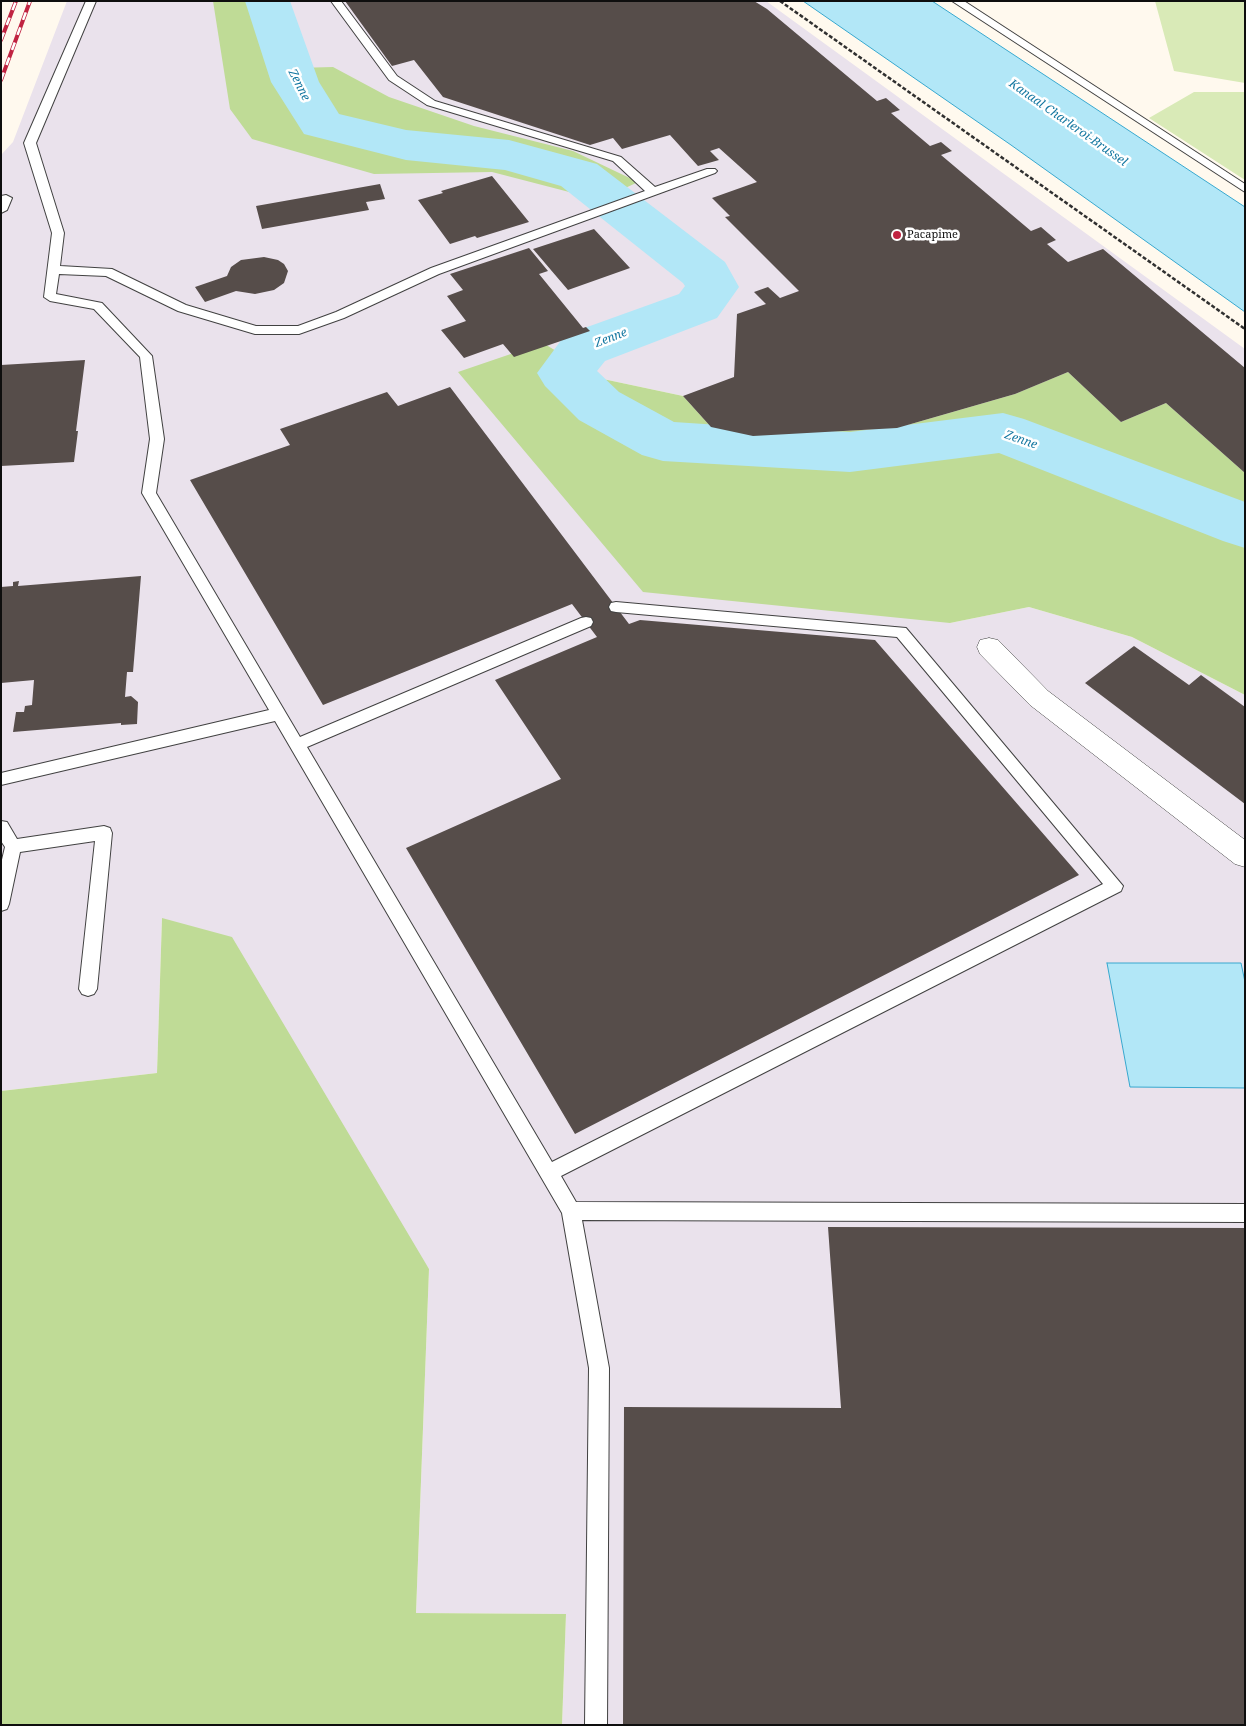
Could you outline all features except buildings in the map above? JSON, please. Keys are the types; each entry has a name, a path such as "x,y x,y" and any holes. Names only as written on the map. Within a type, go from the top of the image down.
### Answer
{"street":[{"path":"989,647 1039,698 1245,856"}],"lane":[{"path":"91,1 30,142 58,233 50,297 98,306 146,356 157,439 149,493 571,1211 599,1368 596,1725"},
{"path":"336,1 393,78 430,103 617,159 652,191"},
{"path":"957,1 1245,189"},
{"path":"53,270 108,272 182,308 255,330 299,330 340,316 435,271 711,171"},
{"path":"1,210 6,198"},
{"path":"548,1173 1115,886 902,632 616,607"},
{"path":"297,745 586,622"},
{"path":"1,779 279,714"},
{"path":"1,827 13,846 1,904"},
{"path":"13,846 104,833 88,990"},
{"path":"571,1211 1245,1212"}],"path":[{"path":"780,1 1245,329"}],"shaded area":[{"path":"67,1 766,1 1245,349 1245,473 1121,422 1015,394 897,428 753,436 711,427 683,396 603,379 543,343 950,623 1029,607 1132,637 1245,695 1245,1725 562,1725 566,1614 416,1613 429,1269 162,918 157,1073 1,1091 1,155 13,142"}],"green space":[{"path":"213,1 264,1 296,68 333,67 389,97 474,126 573,151 638,182 600,200 492,172 374,174 252,139 230,109"},
{"path":"1155,1 1245,1 1245,83 1174,71"},
{"path":"1194,92 1245,92 1245,180 1149,118"},
{"path":"543,343 603,379 683,396 711,427 753,436 897,428 1015,394 1068,372 1121,422 1166,403 1245,473 1245,695 1132,637 1029,607 950,623 643,592 458,372"},
{"path":"162,918 232,937 429,1269 416,1613 566,1614 562,1725 1,1725 1,1091 157,1073"}],"water":[{"name":"Kanaal Charleroi-Brussel","path":"803,1 932,1 1245,207 1245,312 1011,145"},
{"path":"1107,963 1241,963 1245,982 1245,1088 1130,1087"}],"waterway":[{"name":"Zenne","path":"267,1 295,82 321,124 406,145 509,155 579,175 706,274 712,287 698,306 585,348 565,373 599,406 663,441 850,452 1003,433 1245,526"}],"railway":[{"path":"1,40 16,1"},
{"path":"1,80 30,1"}],"place":[{"name":"Pacapime","path":"897,235"}]}
